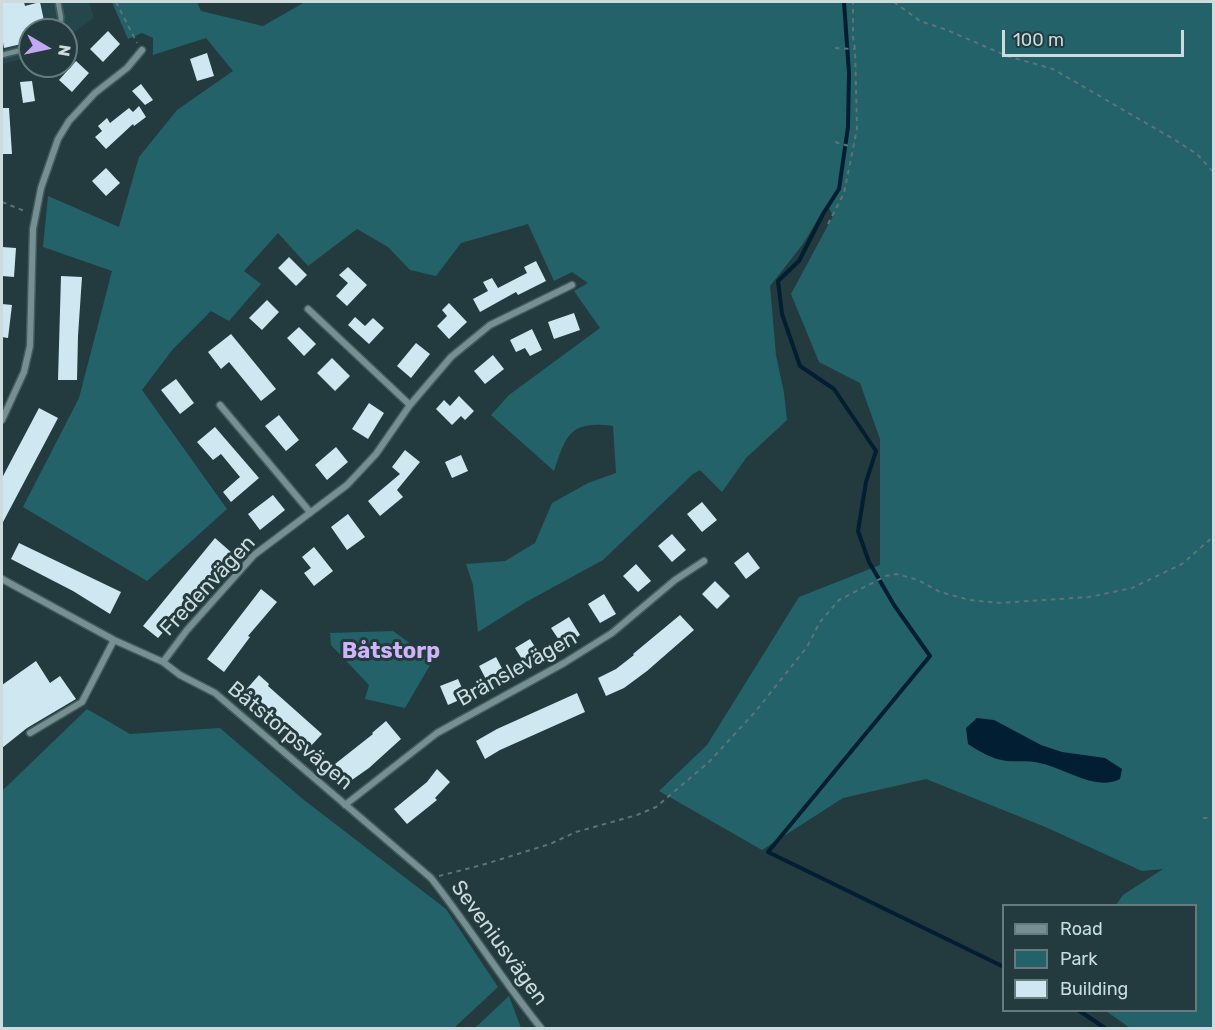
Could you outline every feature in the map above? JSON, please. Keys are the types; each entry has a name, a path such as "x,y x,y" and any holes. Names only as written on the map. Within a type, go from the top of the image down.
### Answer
{"street":[{"path":"2,420 24,372 30,346 33,230 41,188 54,149 69,121 94,93 127,68 142,50"},
{"name":"Fredenvägen","path":"162,662 187,630 254,555 347,485 376,454 410,405 451,357 490,325 572,285"},
{"path":"308,309 410,405"},
{"path":"220,405 310,512"},
{"name":"Bränslevägen","path":"345,804 437,733 564,663 612,633 675,580 704,561"},
{"name":"Båtstorpsvägen","path":"2,579 114,640 162,662 180,675 215,693 431,878"},
{"path":"30,733 82,702 114,640"},
{"name":"Seveniusvägen","path":"431,878 452,904 518,1001 541,1029"}],"lane":[{"path":"58,2 61,18"},
{"path":"2,55 18,51"}],"path":[{"path":"116,2 129,31 142,50"},
{"path":"828,224 844,194 857,129 855,49 852,36 853,2"},
{"path":"894,2 920,21 1007,56 1053,69 1197,154 1214,173"},
{"path":"834,48 855,49"},
{"path":"835,142 853,147"},
{"path":"2,202 35,215"},
{"path":"431,878 527,851 576,832 637,815 656,807 709,762 755,712 807,647 820,622 839,600 886,576 897,574 918,580 940,592 970,600 999,603 1089,597 1132,588 1182,564 1214,536"},
{"path":"1203,818 1214,818"}],"shaded area":[{"path":"2,2 89,2 94,18 78,29 78,18 18,18 18,60 2,64"},
{"path":"977,718 994,720 1041,745 1062,752 1105,758 1122,769 1120,779 1102,783 1039,763 1007,761 991,757 968,744 966,728"}],"green space":[{"path":"112,2 197,2 201,11 263,26 305,2 1213,2 1213,1028 1130,1028 1107,1012 1197,1012 1197,904 1117,904 1123,895 1163,869 1142,871 1043,826 926,779 843,798 762,850 659,791 707,745 799,597 880,565 880,439 860,383 819,362 791,294 833,216 827,204 803,244 770,286 776,355 787,420 746,458 722,492 700,470 693,474 603,560 526,602 478,632 473,585 466,564 505,561 535,543 552,503 588,483 616,473 613,426 587,425 572,433 562,448 554,471 491,415 509,395 600,328 574,291 588,283 572,272 554,281 528,224 461,243 436,276 410,270 388,247 357,229 308,266 278,233 244,271 261,284 229,321 211,311 173,349 142,390 227,509 147,581 23,507 79,398 112,271 43,247 48,196 119,227 139,157 177,110 233,71 206,38 153,55 153,38 142,33 128,39"},
{"path":"393,631 433,660 405,708 365,699 369,685 331,645 330,633"},
{"path":"87,709 130,734 220,728 304,800 446,909 498,987 454,1028 2,1028 2,788 4,789"},
{"path":"509,996 521,1028 475,1028"}],"building":[{"path":"2,2 24,2 25,6 40,2 43,18 18,18 18,45 4,48"},
{"path":"108,31 120,44 103,62 90,49"},
{"path":"207,53 214,76 197,81 190,59"},
{"path":"78,63 89,73 72,92 59,80 61,78 78,78"},
{"path":"32,81 35,101 23,103 20,82"},
{"path":"141,84 153,100 145,105 132,91"},
{"path":"139,106 146,117 134,126 133,124 106,149 95,137 102,131 98,126 107,118 110,123 129,108 133,112"},
{"path":"2,108 9,108 12,154 2,154"},
{"path":"106,168 120,183 106,196 92,181"},
{"path":"2,247 16,248 14,277 2,276"},
{"path":"289,257 307,275 296,286 278,268"},
{"path":"536,261 546,281 518,295 516,292 480,312 473,299 488,291 483,282 492,278 498,288 527,273 524,267"},
{"path":"348,267 367,285 347,306 336,296 348,283 339,275"},
{"path":"61,276 82,277 77,380 58,380"},
{"path":"267,300 279,312 262,330 249,318"},
{"path":"449,303 467,322 449,339 437,326 447,316 442,310"},
{"path":"2,304 12,305 8,338 2,337"},
{"path":"574,313 580,330 554,339 548,322"},
{"path":"355,317 365,326 373,318 384,328 369,344 348,325"},
{"path":"299,327 316,344 304,356 287,338"},
{"path":"532,329 542,350 530,356 525,348 516,352 510,340"},
{"path":"231,334 276,389 261,401 229,362 221,369 208,352"},
{"path":"416,343 430,354 411,378 397,366"},
{"path":"493,355 504,369 485,384 474,371"},
{"path":"332,358 350,376 335,391 317,373"},
{"path":"176,379 194,403 180,414 161,390"},
{"path":"459,396 474,411 465,420 461,416 452,425 436,409 444,400 450,406"},
{"path":"369,403 384,413 368,439 352,429"},
{"path":"39,408 58,418 2,524 2,478"},
{"path":"279,415 299,440 286,451 265,426"},
{"path":"215,427 259,478 231,502 223,492 240,477 221,454 213,460 197,442"},
{"path":"336,447 348,462 327,480 315,465"},
{"path":"405,450 420,462 397,490 403,497 380,516 368,501 400,474 392,467"},
{"path":"461,455 468,471 452,478 445,462"},
{"path":"273,495 285,510 260,530 248,514"},
{"path":"702,502 717,520 702,532 687,514"},
{"path":"348,514 365,537 347,550 331,527"},
{"path":"672,534 686,550 672,562 658,546"},
{"path":"215,538 232,553 174,623 172,622 158,638 143,626"},
{"path":"19,543 121,592 110,614 73,591 11,559"},
{"path":"314,547 333,571 314,586 304,573 311,568 302,557"},
{"path":"748,552 760,568 746,579 734,563"},
{"path":"636,564 651,581 638,592 623,576"},
{"path":"715,581 730,596 717,609 702,594"},
{"path":"261,589 277,602 248,636 250,637 224,672 207,659"},
{"path":"604,594 616,614 600,623 588,604"},
{"path":"680,615 694,630 647,671 624,688 606,696 598,678 616,669"},
{"path":"569,617 580,635 563,646 551,628"},
{"path":"530,639 542,658 527,667 515,648"},
{"path":"496,657 506,676 489,685 479,666"},
{"path":"36,661 50,683 60,676 76,699 27,728 2,748 2,685"},
{"path":"259,675 269,684 268,686 322,734 309,748 245,691"},
{"path":"458,679 466,697 448,705 440,686"},
{"path":"577,693 585,712 485,759 476,741 497,729"},
{"path":"386,721 401,739 369,768 349,782 335,764"},
{"path":"437,769 450,782 435,798 437,800 407,824 394,809 427,782"}],"waterway":[{"path":"844,2 849,73 848,127 839,189 823,214 799,261 778,281 782,314 800,366 834,389 876,451 866,482 858,531 869,562 894,605 930,656 768,852 1002,966"},
{"path":"1081,1012 1105,1028"}],"district":[{"name":"Båtstorp","path":"391,652"}]}
